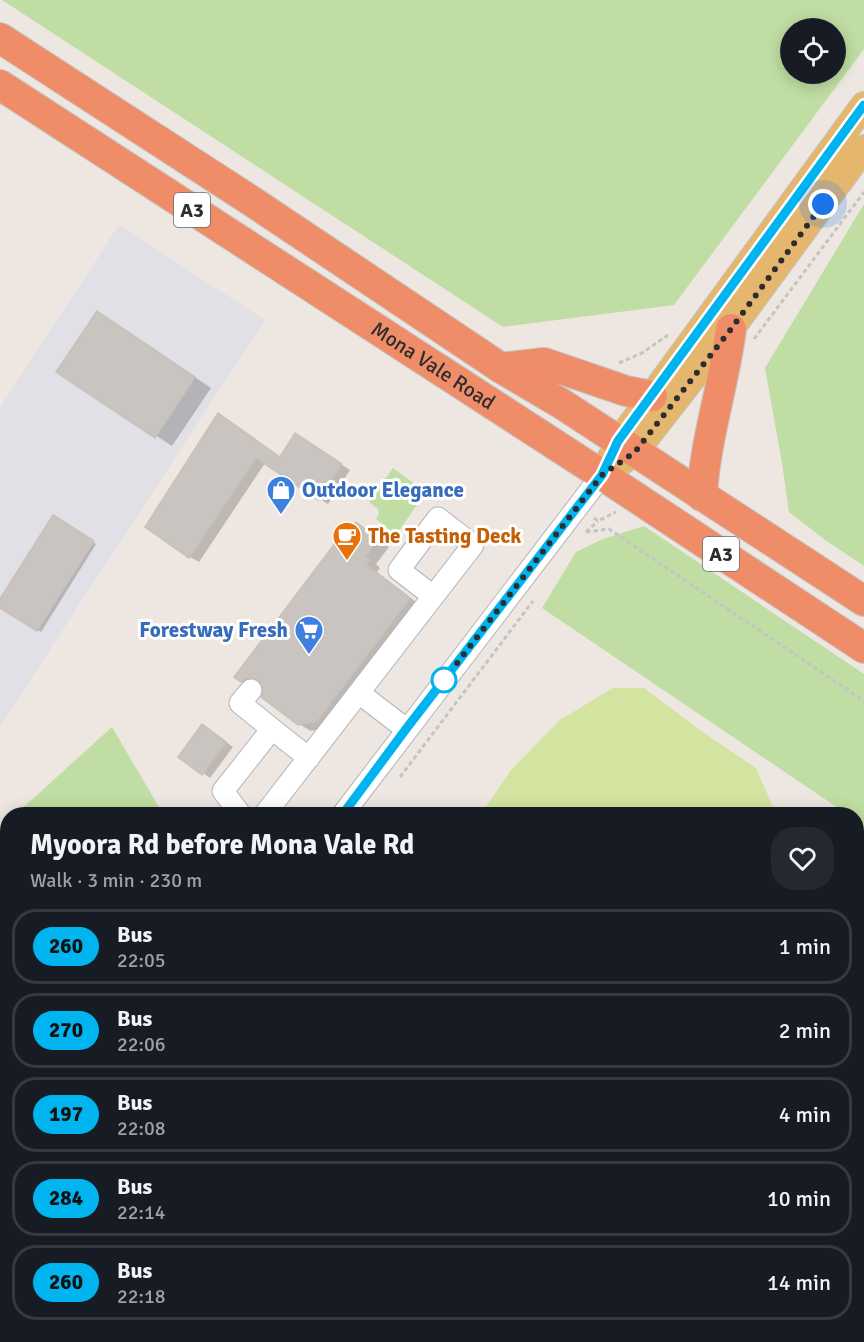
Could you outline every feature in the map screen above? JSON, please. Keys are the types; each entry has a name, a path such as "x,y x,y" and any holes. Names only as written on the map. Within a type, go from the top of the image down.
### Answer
{"highway":[{"name":"Mona Vale Road","path":"0,38 256,204 501,368 627,446 864,601"},
{"name":"Mona Vale Road","path":"0,85 602,475 864,648"},
{"path":"702,496 704,467 728,356 742,335"},
{"path":"501,368 544,363 626,392 652,396"}],"main road":[{"path":"627,446 652,396 864,105"},
{"path":"602,475 627,446 742,335 864,148"}],"street":[{"path":"348,807 602,475"},
{"path":"270,807 433,596"},
{"path":"251,690 240,703 309,758"},
{"path":"359,693 406,729"},
{"path":"235,807 223,791 272,729"}],"path":[{"path":"742,335 864,192"},
{"path":"611,365 642,353 675,328"},
{"path":"591,515 598,521 617,512 620,507"},
{"path":"586,532 609,529 864,701"}],"shaded area":[{"path":"119,225 265,320 0,726 0,408"}],"green space":[{"path":"2,0 864,0 864,49 846,73 846,18 780,18 780,84 838,84 674,305 503,327"},
{"path":"864,204 864,566 789,512 765,368"},
{"path":"393,468 426,492 396,535 376,519 379,514 378,509 369,502"},
{"path":"644,526 864,674 864,807 837,807 542,608 576,552 603,539"},
{"path":"613,688 644,688 756,768 773,807 486,807 511,770 560,720"},
{"path":"112,727 159,807 24,807"}],"building":[{"path":"97,311 195,377 155,438 56,372"},
{"path":"218,413 280,457 295,433 342,464 318,500 256,458 189,558 145,527"},
{"path":"53,515 94,541 37,631 0,608 0,599"},
{"name":"Forestway Fresh","path":"356,522 378,539 365,557 370,560 366,565 410,598 317,721 298,725 261,697 263,686 259,680 247,678 241,682 234,677 336,542 339,544"},
{"path":"202,724 226,742 202,775 178,757"}],"bus line":[{"name":"260","path":"348,807 602,475 618,441 864,105"}],"place":[{"name":"Outdoor Elegance","path":"281,516"},
{"name":"The Tasting Deck","path":"347,562"},
{"name":"Forestway Fresh","path":"309,656"}],"route":[{"path":"444,680 602,475 635,452 731,329 823,204"}]}
